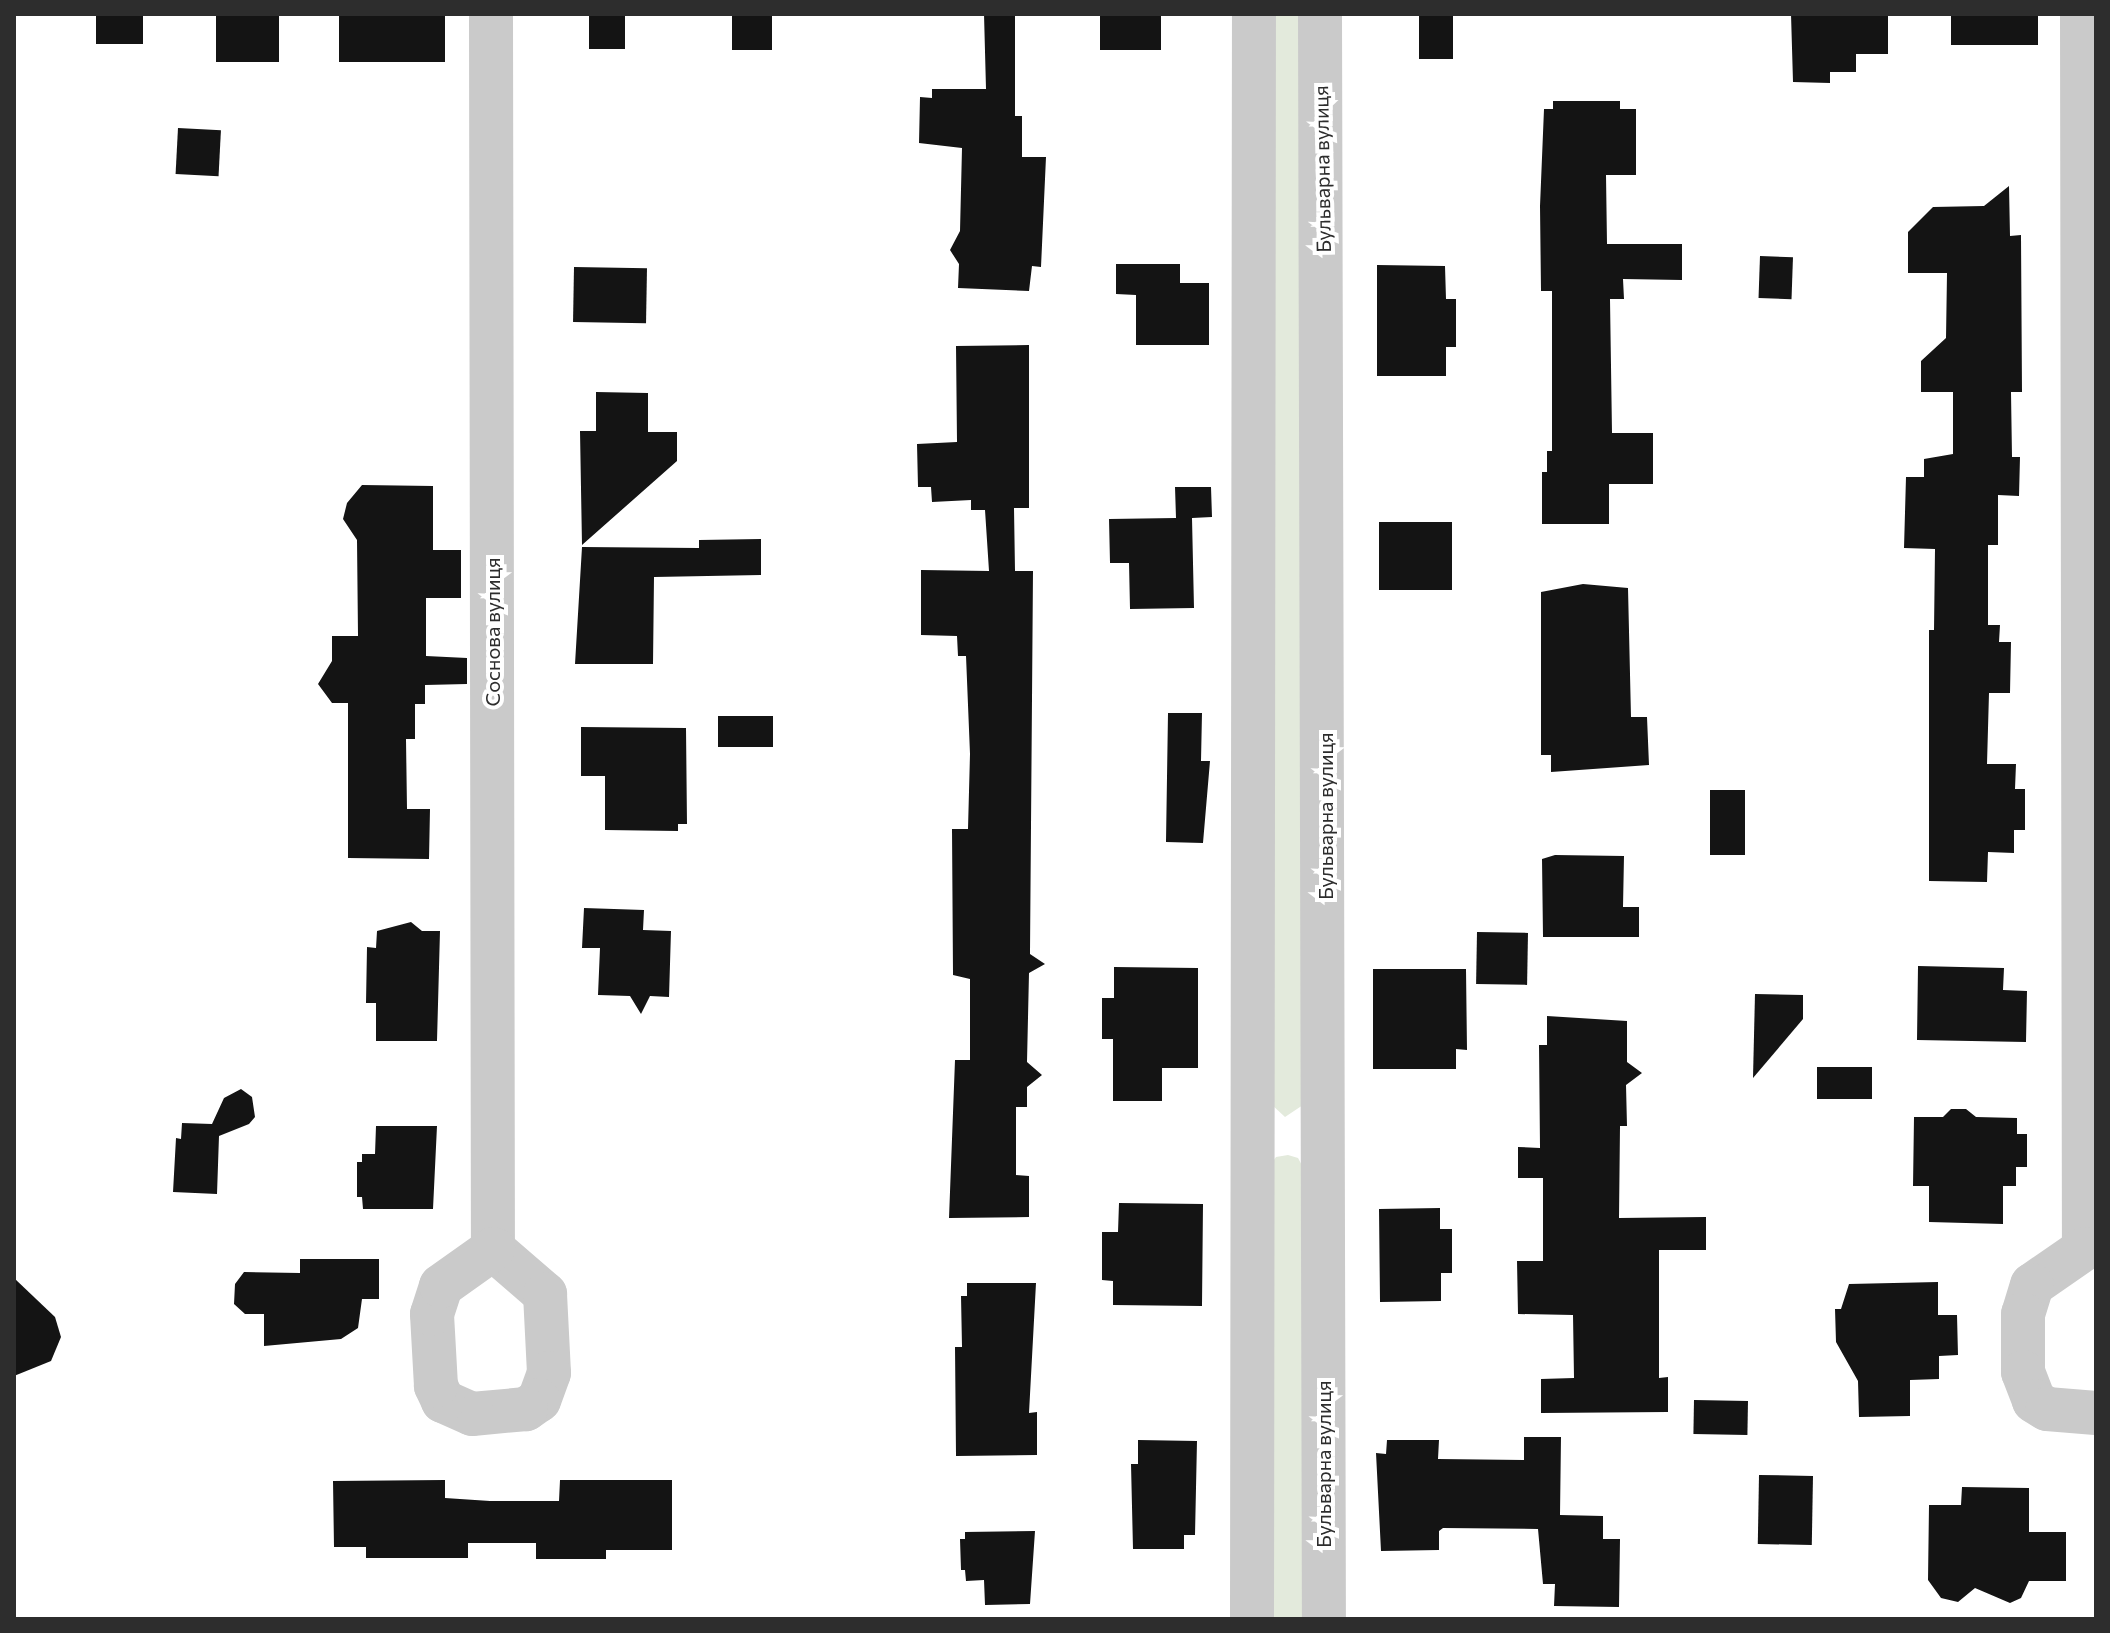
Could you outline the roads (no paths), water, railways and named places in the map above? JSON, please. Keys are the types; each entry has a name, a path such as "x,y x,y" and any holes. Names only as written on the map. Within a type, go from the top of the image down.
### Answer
{"street":[{"name":"Соснова вулиця","path":"491,14 493,1249"},
{"path":"1252,1619 1254,14"},
{"name":"Бульварна вулиця","path":"1320,14 1324,1619"},
{"path":"2082,14 2090,1254 2032,1285 2023,1314 2023,1372 2034,1401 2047,1409 2096,1413"},
{"path":"1253,1140 1323,1138"}]}
